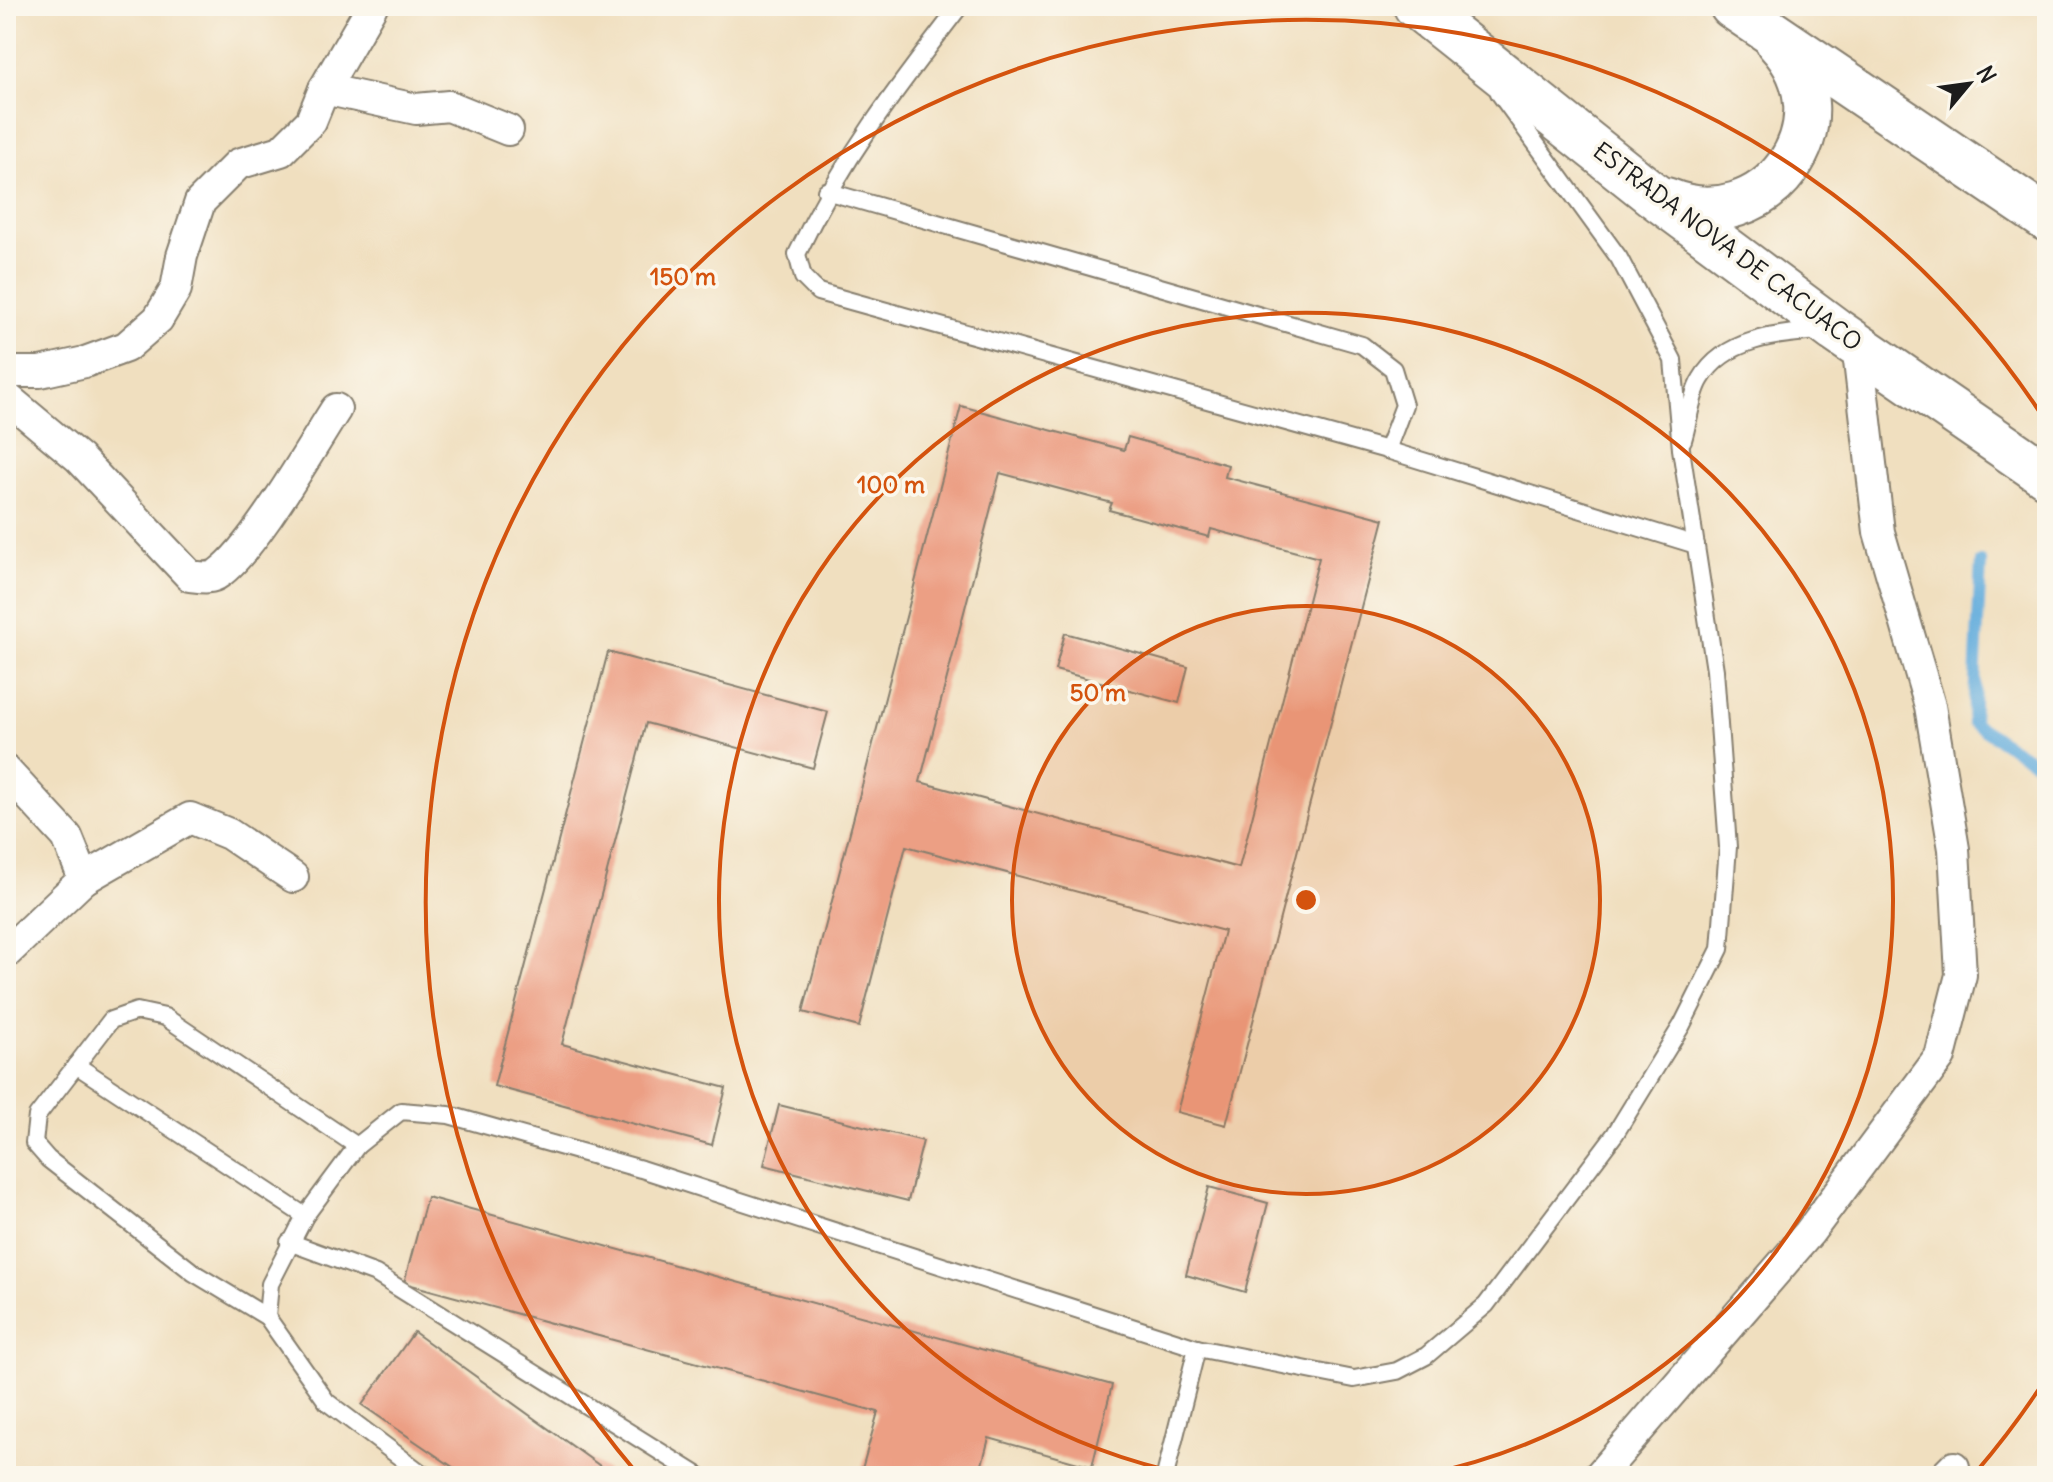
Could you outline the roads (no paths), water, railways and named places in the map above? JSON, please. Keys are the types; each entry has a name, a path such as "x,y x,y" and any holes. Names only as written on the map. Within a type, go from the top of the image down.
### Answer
{"main road":[{"name":"ESTRADA NOVA DE CACUACO","path":"1416,6 1652,194 1846,337 2047,476"},
{"path":"1732,6 2047,219"},
{"path":"1652,194 1684,207 1718,209 1751,200 1778,180 1798,152 1806,118 1803,84 1790,55 1768,31"}],"street":[{"path":"6,372 40,372 85,362 126,347 158,319 176,289 182,256 200,202 238,164 281,151 311,121 324,89 372,6"},
{"path":"324,89 416,109 449,106 508,130"},
{"path":"1599,1476 1809,1233 1940,1057 1961,975 1954,849 1930,706 1879,532 1846,337"},
{"path":"6,397 79,458 190,576 207,578 219,573 244,546 336,409"},
{"path":"6,771 67,837 84,879"},
{"path":"6,953 84,879 190,818 229,834 293,877"}],"lane":[{"path":"960,6 875,115 826,191 797,254 803,277 818,292 1387,450 1696,545"},
{"path":"267,1317 270,1284 305,1216 357,1146 401,1111 449,1115 641,1169 1197,1348 1354,1379 1397,1371 1426,1356 1486,1305 1615,1134 1682,1025 1720,949 1728,847 1715,670 1681,449 1673,360 1619,258 1460,39"},
{"path":"826,191 1362,345 1393,369 1404,405 1387,450"},
{"path":"1681,449 1701,378 1731,350 1769,335 1846,337"},
{"path":"357,1146 165,1017 137,1011 111,1020 37,1116 34,1143 48,1159 194,1273 267,1317 327,1402 425,1476"},
{"path":"76,1065 305,1216"},
{"path":"289,1242 376,1274 699,1476"},
{"path":"1165,1476 1197,1348"}],"waterway":[{"path":"1981,562 1973,723 2047,770"}]}
